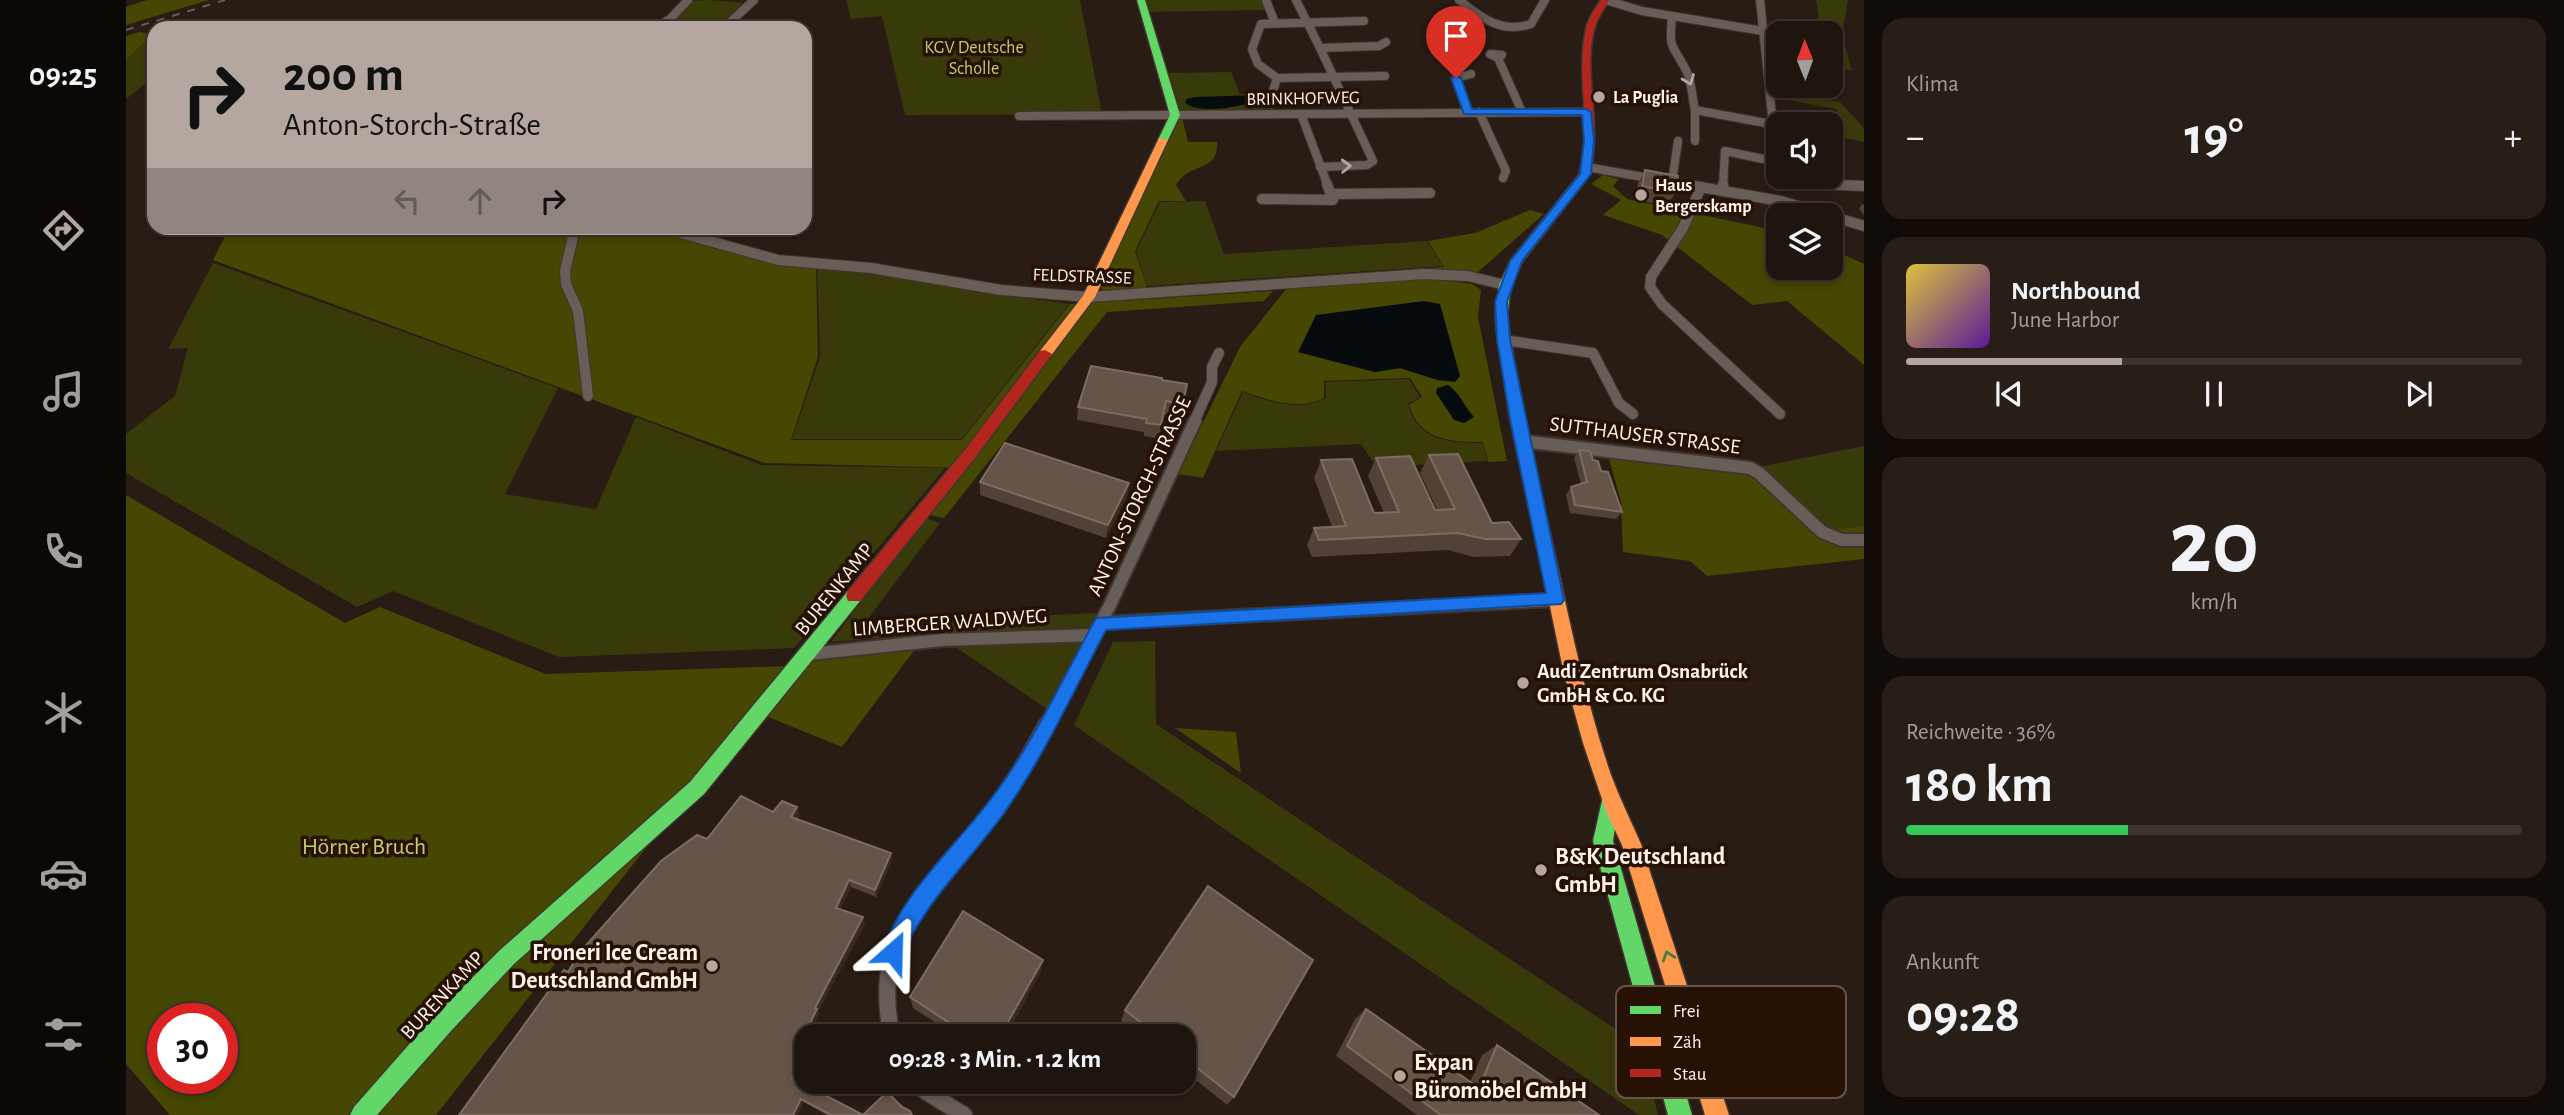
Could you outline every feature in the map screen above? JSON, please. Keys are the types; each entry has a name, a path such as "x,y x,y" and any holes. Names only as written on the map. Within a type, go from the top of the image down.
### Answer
{"street":[{"path":"667,21 688,0"},
{"path":"747,0 754,0"},
{"path":"732,21 754,0"},
{"path":"1142,0 1175,115"},
{"path":"1266,0 1275,23"},
{"path":"1296,0 1373,161 1371,164 1320,167"},
{"path":"1459,0 1485,20 1511,28 1531,24 1545,0"},
{"path":"1763,32 1629,8 1605,0 1590,26 1585,65 1589,140 1587,167 1782,201 1864,226"},
{"path":"1760,0 1771,112"},
{"path":"1672,16 1670,41 1673,52 1687,72 1695,110 1695,141"},
{"path":"1364,20 1261,24 1253,39 1252,49 1258,64 1277,78 1385,76"},
{"path":"1320,48 1379,46 1386,42"},
{"path":"1498,58 1522,112"},
{"path":"1468,112 1456,78 1471,74"},
{"path":"1272,94 1277,78"},
{"path":"1695,110 1766,123"},
{"path":"1479,112 1506,172 1503,178"},
{"name":"BRINKHOFWEG","path":"1019,116 1586,112"},
{"path":"1301,114 1332,197"},
{"name":"BURENKAMP","path":"362,1115 478,984 697,788 809,654 977,444 1089,298 1175,115"},
{"path":"1672,182 1678,141"},
{"path":"1723,191 1721,170 1725,151 1766,160"},
{"name":"SUTTHAUSER STRASSE","path":"1587,167 1582,180 1516,261 1501,302 1503,340 1555,600 1572,669 1610,802 1631,844 1676,986"},
{"path":"1843,184 1864,186"},
{"path":"1701,187 1683,228 1651,277 1650,287 1662,304 1780,414"},
{"path":"1780,189 1782,201"},
{"path":"1262,199 1430,193"},
{"path":"573,235 565,271 566,285 578,311 587,396"},
{"name":"FELDSTRASSE","path":"688,235 778,260 871,268 1001,290 1089,298 1424,274 1468,276 1505,285"},
{"path":"1503,340 1593,353 1619,403 1633,414"},
{"name":"ANTON-STORCH-STRASSE","path":"1219,353 1212,367 1212,382 1098,629 1555,600"},
{"name":"SUTTHAUSER STRASSE","path":"1522,442 1750,468 1759,473 1822,532 1842,540 1864,540"},
{"path":"889,1024 886,1014 887,971 899,933 923,897 996,809 1041,735 1098,629"},
{"name":"LIMBERGER WALDWEG","path":"809,654 942,640 1098,629"},
{"name":"SUTTHAUSER STRASSE","path":"1610,802 1603,841 1644,986"},
{"path":"930,1094 964,1115"},
{"name":"SUTTHAUSER STRASSE","path":"1675,1098 1680,1115"},
{"name":"SUTTHAUSER STRASSE","path":"1712,1098 1717,1115"}],"green space":[{"path":"147,0 209,0 126,25 126,7"},
{"name":"KGV Deutsche Scholle","path":"846,0 1080,0 1102,114 905,115 882,16 851,19"},
{"path":"1141,0 1262,0 1266,10 1145,12"},
{"path":"1816,0 1848,0 1843,28 1843,21 1819,21"},
{"path":"692,1 745,3 726,21 674,21"},
{"path":"139,32 147,33 147,40 126,60 126,36"},
{"path":"1843,38 1852,71 1843,68"},
{"path":"147,40 147,82 126,99 126,60"},
{"path":"1231,72 1240,94 1269,94 1275,110 1180,111 1169,73"},
{"path":"1817,98 1840,102 1864,128 1864,142 1845,138 1843,112 1783,99"},
{"path":"1179,117 1182,117 1188,142 1217,142 1216,152 1209,163 1189,173 1176,185 1186,201 1159,201 1135,251 1147,287 1444,267 1428,241 1475,233 1530,210 1544,214 1478,272 1446,270 1112,295 1103,292 1101,287"},
{"path":"1603,175 1619,179 1613,186 1627,199 1766,228 1766,280 1843,280 1843,254 1864,264 1864,365 1787,301 1752,305 1662,235 1603,215 1621,200 1591,184"},
{"path":"1205,201 1224,254 1427,241 1443,266 1147,286 1136,251 1160,202"},
{"path":"226,235 689,235 772,257 816,263 818,357 791,440 962,440 1070,304 1273,291 1264,301 1107,312 944,518 929,515 964,468 765,463 213,260"},
{"path":"213,263 558,388 505,494 596,509 636,417 761,465 945,468 794,648 559,657 393,591 357,607 126,473 126,434 175,396 188,348 168,349"},
{"path":"817,268 871,271 955,288 1069,304 962,439 792,439 820,357"},
{"path":"1426,278 1472,284 1481,290 1478,317 1507,461 1488,462 1483,442 1448,440 1429,433 1414,417 1409,405 1422,397 1410,378 1324,381 1324,398 1304,404 1273,401 1242,391 1203,478 1178,474 1240,347 1286,289","holes":["1298,352 1460,376 1438,380 1400,368 1375,372"]},
{"path":"1409,379 1420,397 1408,404 1419,426 1427,433 1448,440 1483,443 1487,461 1377,467 1361,444 1216,451 1243,392 1274,402 1295,405 1326,398 1325,382"},
{"path":"1864,446 1864,540 1823,532 1754,468"},
{"path":"1608,455 1752,473 1814,533 1864,526 1864,559 1707,576 1690,561 1623,552 1621,502"},
{"name":"Hörner Bruch","path":"126,495 345,623 380,607 546,674 789,666 436,1115 170,1115 152,1094 238,1094 238,1003 147,1003 147,1088 126,1064"},
{"path":"925,518 940,523 864,624 1096,613 1090,627 934,633 831,642"},
{"path":"1155,641 1156,724 1616,1029 1616,1098 1654,1098 1658,1115 1639,1115 1074,725 1113,642"},
{"path":"1082,642 1047,709 954,646"},
{"path":"915,649 842,747 766,716 812,660"},
{"path":"1175,728 1236,732 1241,773"}],"shaded area":[{"path":"1259,95 1264,100 1223,108 1202,109 1185,103 1187,99 1195,97"},
{"path":"1424,301 1440,304 1460,376 1455,382 1438,380 1400,368 1375,372 1298,352 1316,315"},
{"path":"1448,385 1474,417 1464,423 1454,420 1436,393 1437,388"}],"building":[{"path":"1645,170 1678,176 1675,193 1642,186"},
{"path":"1091,366 1187,384 1183,404 1166,401 1161,425 1146,423 1147,419 1078,407"},
{"path":"1005,443 1129,483 1108,525 980,482"},
{"path":"1579,450 1590,451 1593,460 1598,461 1601,471 1608,472 1622,512 1575,505 1571,487 1587,482"},
{"path":"1458,454 1492,523 1509,522 1521,539 1485,539 1458,533 1319,540 1314,528 1346,526 1321,460 1352,459 1374,513 1399,512 1376,458 1410,456 1435,510 1455,509 1429,455"},
{"name":"Froneri Ice Cream Deutschland GmbH","path":"741,796 773,812 782,801 797,807 791,817 891,853 875,890 849,880 836,908 863,917 815,1008 817,1009 810,1024 794,1024 794,1094 823,1094 863,1115 831,1115 801,1099 793,1115 459,1115 564,970 568,972 580,952 661,861 697,835 707,839"},
{"path":"1208,886 1313,960 1234,1097 1196,1067 1196,1024 1143,1024 1125,1010"},
{"path":"963,911 1043,960 1007,1024 951,1024 910,997"},
{"name":"Expan Büromöbel GmbH","path":"1366,1009 1479,1088 1497,1045 1599,1115 1441,1115 1347,1046"},
{"path":"885,1094 889,1094 912,1115 863,1115"}],"railway":[{"path":"156,21 225,0"},
{"path":"126,30 147,24"}],"traffic: fast":[{"path":"1141,0 1175,115 1163,140"},
{"path":"1550,568 1517,419 1501,319 1505,285 1516,261 1583,177"},
{"path":"362,1115 443,1023 507,957 697,788 854,596"},
{"path":"1610,802 1603,841 1644,986"},
{"path":"1675,1098 1680,1115"}],"traffic: slow":[{"path":"1045,354 1089,297 1163,140"},
{"path":"1550,568 1573,674 1592,743 1603,778 1631,844 1676,986"},
{"path":"1712,1098 1717,1115"}],"traffic: jam":[{"path":"1583,177 1590,146 1588,46 1591,25 1605,0"},
{"path":"854,596 969,455 1045,354"}],"place":[{"name":"La Puglia","path":"1599,97"},
{"name":"Haus Bergerskamp","path":"1641,195"},
{"name":"Audi Zentrum Osnabrück GmbH & Co. KG","path":"1523,683"},
{"name":"B&K Deutschland GmbH","path":"1541,870"},
{"name":"Froneri Ice Cream Deutschland GmbH","path":"712,966"},
{"name":"Expan Büromöbel GmbH","path":"1400,1076"}],"route":[{"path":"893,952 899,933 923,897 996,809 1041,735 1101,623 1555,600 1517,419 1503,340 1501,302 1516,261 1553,218 1585,174 1589,140 1586,112 1468,112 1456,78"}]}
